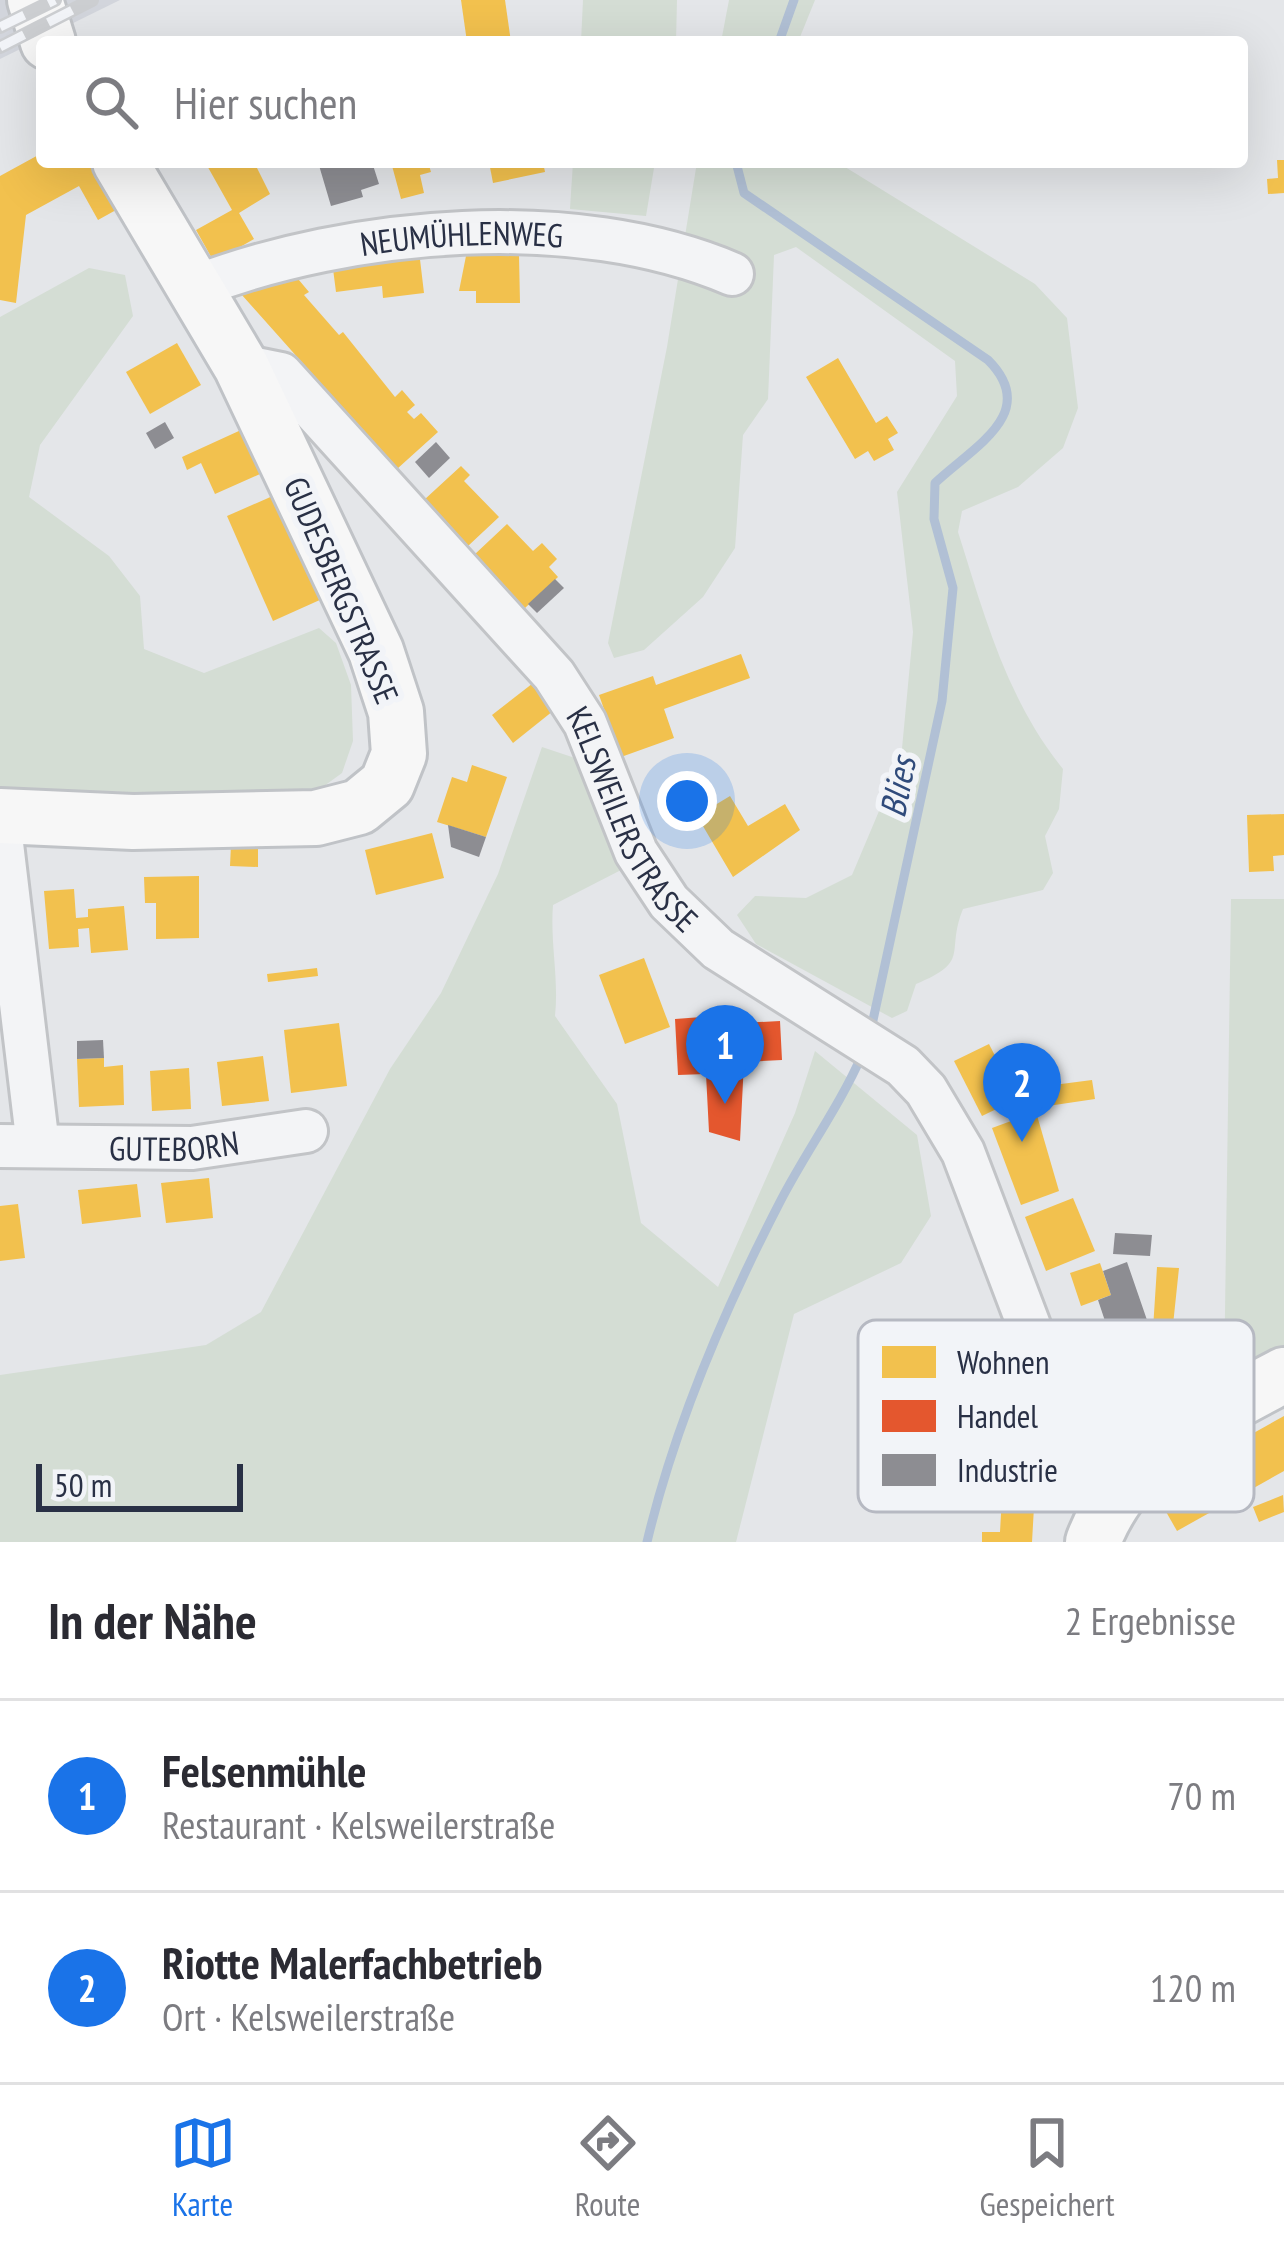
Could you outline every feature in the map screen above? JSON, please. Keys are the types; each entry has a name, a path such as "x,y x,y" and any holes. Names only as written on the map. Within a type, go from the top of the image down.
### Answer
{"main road":[{"path":"35,0 46,36"},
{"path":"123,168 241,366"},
{"name":"GUDESBERGSTRASSE","path":"0,816 133,822 316,818 359,807 387,784 399,754 398,733 376,651 241,366"},
{"path":"1254,1392 1284,1375"},
{"path":"1093,1542 1104,1512"}],"street":[{"name":"NEUMÜHLENWEG","path":"195,287 265,260 461,235 520,234 677,251 732,274"},
{"name":"KELSWEILERSTRASSE","path":"241,366 281,374 554,675 585,723 636,852 669,902 718,949 904,1066 926,1090 963,1152 1027,1320"},
{"name":"GUTEBORN","path":"0,827 19,1146 192,1148 306,1131"}],"shaded area":[{"path":"0,0 120,0 47,36 36,36 36,41 0,59"},
{"path":"583,0 677,0 676,36 581,36"},
{"path":"729,0 815,0 800,36 722,36"},
{"path":"573,168 654,168 646,216 570,209"},
{"path":"696,168 847,168 1035,284 1067,318 1078,408 1063,448 1018,487 962,511 958,532 1012,685 1063,769 1059,809 1045,836 1053,873 1043,890 963,909 951,962 916,984 907,1011 892,1018 756,944 737,915 755,896 806,898 852,875 901,759 913,632 897,492 957,396 955,361 796,247 774,255 768,399 743,435 735,548 703,597 644,650 614,658 608,643 667,347"},
{"path":"89,268 125,275 133,316 40,445 29,497 109,556 140,596 144,649 204,673 319,628 336,643 351,685 353,741 342,773 320,789 187,794 0,788 0,317"},
{"path":"542,747 578,759 621,870 553,905 555,1016 617,1104 641,1223 718,1287 795,1113 815,1051 917,1135 931,1216 901,1263 794,1314 736,1542 0,1542 0,1375 206,1345 261,1312 390,1069 441,993 498,874"},
{"path":"1231,899 1284,899 1284,1348 1254,1364 1254,1320 1225,1320"}],"building: Wohnen":[{"path":"461,0 505,0 510,36 466,36"},
{"path":"36,156 36,168 93,168 116,210 98,220 79,186 26,215 16,303 0,300 0,176"},
{"path":"1277,160 1284,160 1284,193 1268,194 1267,179 1278,178"},
{"path":"208,168 257,168 270,194 239,213 254,239 214,262 196,230 232,210"},
{"path":"393,168 430,168 431,172 420,175 424,193 401,199"},
{"path":"490,168 544,168 545,172 493,183"},
{"path":"419,251 424,293 383,298 382,286 336,292 332,261"},
{"path":"519,255 520,303 476,303 476,291 459,291 466,256"},
{"path":"288,267 309,292 304,295 339,335 343,332 395,397 402,390 415,405 407,412 414,419 421,413 438,432 397,469 233,285"},
{"path":"177,343 201,385 150,414 126,372"},
{"path":"838,358 876,423 887,416 898,433 888,439 894,450 874,461 868,451 855,459 806,377"},
{"path":"241,430 260,474 215,494 201,463 187,470 182,457"},
{"path":"461,466 470,475 464,481 499,517 468,546 424,500"},
{"path":"275,495 322,599 273,621 227,516"},
{"path":"507,524 533,551 542,543 557,559 549,567 558,577 525,608 474,555"},
{"path":"741,654 750,678 664,709 674,738 621,757 599,695 653,676 656,685"},
{"path":"537,680 558,707 513,743 492,715"},
{"path":"472,765 507,777 486,837 437,822 452,777 467,782"},
{"path":"730,796 748,826 785,804 800,830 733,877 697,816"},
{"path":"1284,814 1284,855 1273,856 1274,871 1249,872 1247,815"},
{"path":"432,833 444,878 376,895 365,850"},
{"path":"231,845 258,847 258,867 230,866"},
{"path":"199,876 199,938 156,939 156,903 145,903 144,877"},
{"path":"74,889 76,918 88,917 88,909 124,906 128,950 91,953 89,928 78,929 79,947 49,949 44,891"},
{"path":"644,958 670,1027 625,1044 599,975"},
{"path":"317,968 318,976 268,982 267,974"},
{"path":"339,1023 347,1086 291,1093 284,1030"},
{"path":"989,1044 1017,1099 982,1116 954,1061"},
{"path":"263,1056 269,1101 222,1106 217,1062"},
{"path":"104,1058 104,1067 123,1065 124,1105 79,1107 77,1059"},
{"path":"189,1068 191,1109 152,1111 150,1071"},
{"path":"1092,1080 1095,1099 1041,1107 1038,1087"},
{"path":"1036,1112 1059,1191 1021,1205 992,1128"},
{"path":"209,1178 213,1218 166,1223 161,1183"},
{"path":"137,1184 141,1217 82,1224 78,1190"},
{"path":"1073,1198 1095,1251 1046,1271 1025,1217"},
{"path":"18,1204 25,1258 0,1261 0,1206"},
{"path":"1100,1263 1111,1295 1081,1306 1070,1273"},
{"path":"1157,1267 1179,1268 1174,1320 1154,1320"},
{"path":"1284,1416 1284,1471 1254,1488 1254,1433"},
{"path":"1283,1495 1284,1512 1259,1522 1254,1507"},
{"path":"1001,1512 1034,1512 1032,1542 982,1542 982,1532 1000,1532"},
{"path":"1166,1512 1211,1512 1177,1531"}],"building: Handel":[{"path":"702,1017 702,1025 780,1021 782,1060 744,1062 740,1141 709,1132 706,1074 678,1075 675,1019"}],"building: Industrie":[{"path":"320,168 374,168 379,184 361,190 363,197 331,206"},
{"path":"165,422 174,438 155,449 146,433"},
{"path":"436,442 450,458 429,478 415,462"},
{"path":"555,579 564,588 537,613 528,604"},
{"path":"448,825 486,837 479,857 451,847"},
{"path":"103,1040 104,1058 77,1059 77,1041"},
{"path":"1115,1233 1152,1235 1150,1256 1113,1254"},
{"path":"1127,1262 1147,1320 1105,1320 1098,1300 1111,1295 1103,1271"}],"waterway":[{"name":"Blies","path":"781,36 794,0"},
{"name":"Blies","path":"738,168 744,193 988,360 1002,379 1007,397 996,428 935,483 934,519 953,588 942,701 870,1034"},
{"path":"647,1542 687,1410 721,1325 781,1200 862,1055"}],"railway":[{"path":"0,27 55,0"},
{"path":"0,47 92,0"}],"place":[{"name":"Felsenmühle","path":"725,1104"},
{"name":"Riotte Malerfachbetrieb","path":"1022,1142"}]}
